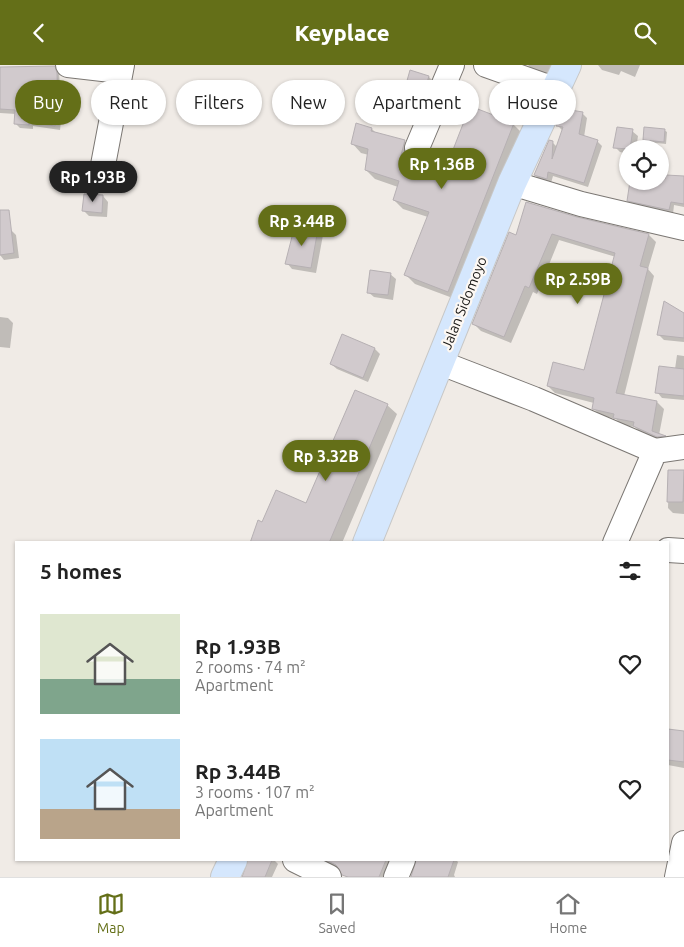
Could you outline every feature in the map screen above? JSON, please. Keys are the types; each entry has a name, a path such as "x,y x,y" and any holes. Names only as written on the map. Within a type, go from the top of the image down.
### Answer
{"main road":[{"name":"Jalan Sidomoyo","path":"559,80 567,65"},
{"name":"Jalan Sidomoyo","path":"368,541 512,183 538,125"},
{"path":"225,877 232,861"}],"street":[{"path":"68,65 121,68 103,165"},
{"path":"417,148 452,65"},
{"path":"486,65 528,80"},
{"path":"512,183 581,204 684,227"},
{"path":"441,363 534,399 655,451 684,447"},
{"path":"617,541 655,451"},
{"path":"669,550 684,551"},
{"path":"677,877 684,843"},
{"path":"297,861 330,877"},
{"path":"396,877 403,861"}],"building":[{"path":"55,66 57,80 15,80 15,110 0,109 0,67"},
{"path":"410,70 429,76 428,80 407,80"},
{"path":"479,109 489,113 489,125 513,125 448,292 404,275 429,212 393,200 399,181 365,170 368,149 351,144 356,125 362,125 372,128 371,131 405,140 400,159 444,173 463,125 479,125"},
{"path":"576,111 583,112 579,134 598,140 584,183 548,172 547,179 534,175 549,140 553,141 552,159 563,127 556,126 576,125"},
{"path":"617,127 633,129 631,140 619,140 619,148 613,148"},
{"path":"644,127 665,129 664,140 643,140"},
{"path":"669,175 684,176 684,204 671,202 669,210 627,201 629,190 669,190"},
{"path":"84,194 103,195 102,213 82,211"},
{"path":"526,202 577,217 649,234 640,266 648,268 616,393 657,401 652,431 666,436 657,437 633,426 634,422 613,418 614,414 592,409 594,398 547,386 553,362 584,370 615,253 552,234 529,288 525,286 504,337 472,324 509,232 516,235"},
{"path":"0,210 9,210 14,253 0,255"},
{"path":"295,225 318,229 311,268 285,264"},
{"path":"370,270 391,273 388,295 367,293"},
{"path":"664,301 684,313 684,338 657,335"},
{"path":"342,334 375,348 363,378 330,364"},
{"path":"659,366 684,369 684,396 655,393"},
{"path":"355,390 388,404 330,541 251,541 258,520 262,522 276,490 306,503"},
{"path":"668,470 684,470 683,502 667,502"},
{"path":"669,729 684,731 684,762 669,760"},
{"path":"248,861 272,861 265,877 242,877"},
{"path":"328,861 386,861 379,877 348,877 342,875 336,865"},
{"path":"416,861 454,861 448,877 411,877"}]}
